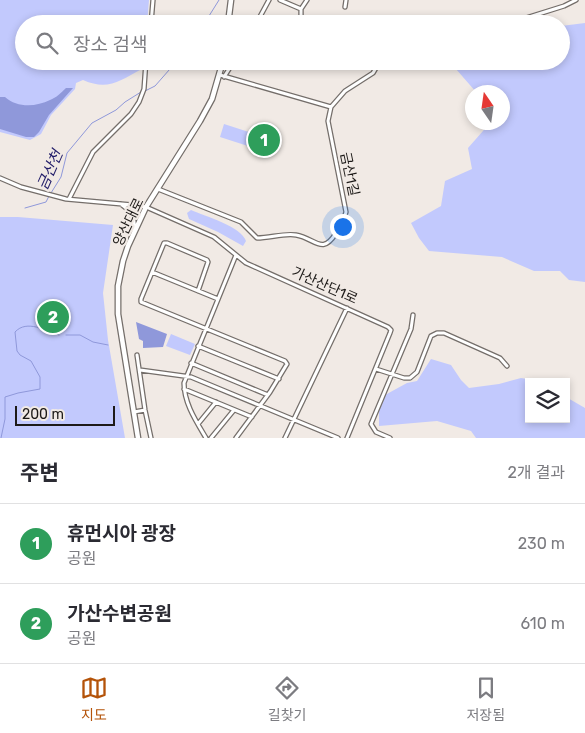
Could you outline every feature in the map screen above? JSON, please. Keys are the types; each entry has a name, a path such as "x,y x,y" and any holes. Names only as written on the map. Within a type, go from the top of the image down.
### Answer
{"main road":[{"path":"229,15 231,0"},
{"name":"양산대로","path":"138,438 118,314 117,299 123,260 133,233 146,207 212,99 222,76 222,70"},
{"path":"133,219 135,229 133,233"}],"street":[{"path":"152,15 153,0"},
{"path":"261,15 269,0"},
{"path":"280,0 301,10"},
{"path":"301,15 301,10 307,0"},
{"path":"345,7 346,0"},
{"path":"536,15 576,0"},
{"path":"68,199 93,152 136,108 142,96 145,70"},
{"path":"227,70 222,76 332,107 345,91 375,70"},
{"name":"금산1길","path":"158,188 241,222 257,238 295,235 321,245 326,245 331,242 345,219 346,212 328,121 332,107"},
{"name":"가산산단1로","path":"0,178 27,189 68,199 146,207 214,237 246,263 390,328 390,333 376,369 347,438"},
{"path":"120,204 131,212 133,219"},
{"path":"198,290 208,262 207,260 167,243 163,244 142,302 285,362 287,366 236,438"},
{"path":"206,438 192,413 184,389 191,364 236,255"},
{"path":"152,272 218,299"},
{"path":"285,438 347,308"},
{"path":"390,438 376,432 371,424 411,329 413,315"},
{"path":"376,369 407,379 414,376 422,363 431,336 440,332 500,358 507,366"},
{"path":"198,346 279,379"},
{"path":"137,355 151,438"},
{"path":"191,364 268,395"},
{"path":"140,370 191,377 338,438"},
{"path":"184,389 252,417"},
{"path":"198,424 216,402"},
{"path":"134,412 145,410"},
{"path":"211,438 234,410"}],"shaded area":[{"path":"0,0 149,0 148,15 15,15 15,70 140,70 107,85 83,80 76,83 75,89 51,115 41,134 30,140 0,132"},
{"path":"585,23 585,282 569,280 560,271 534,271 502,257 429,251 411,223 441,206 445,181 472,169 468,148 484,130 510,130 510,85 470,85 457,70 570,70 570,25"},
{"path":"66,88 73,88 49,115 34,137 26,137 0,129 0,97 5,97 21,105 33,105 52,99"},
{"path":"224,124 255,134 251,147 220,137"},
{"path":"191,210 222,222 238,231 246,241 243,246 189,219 187,213"},
{"path":"0,217 113,225 103,293 108,340 125,438 0,438"},
{"path":"136,322 167,334 163,347 143,348 143,341 139,339"},
{"path":"171,334 195,344 190,355 166,346"},
{"path":"431,359 451,365 469,388 525,379 525,423 570,423 570,399 585,408 585,438 476,438 471,431 437,421 379,426 379,410 385,395 407,383 417,381"}],"waterway":[{"name":"금산천","path":"210,15 219,0"},
{"name":"금산천","path":"145,91 155,86 169,70"},
{"name":"금산천","path":"51,193 61,177 67,153 92,123 116,110 141,92"},
{"name":"금산천","path":"25,208 46,202 49,196"},
{"path":"1,438 5,419 5,397 40,389 40,377 31,361 20,355 17,351 15,332 25,326 31,326 59,335"},
{"path":"66,335 80,335 93,342 108,345"}],"place":[{"name":"휴먼시아 광장","path":"264,140"},
{"name":"가산수변공원","path":"53,317"}]}
